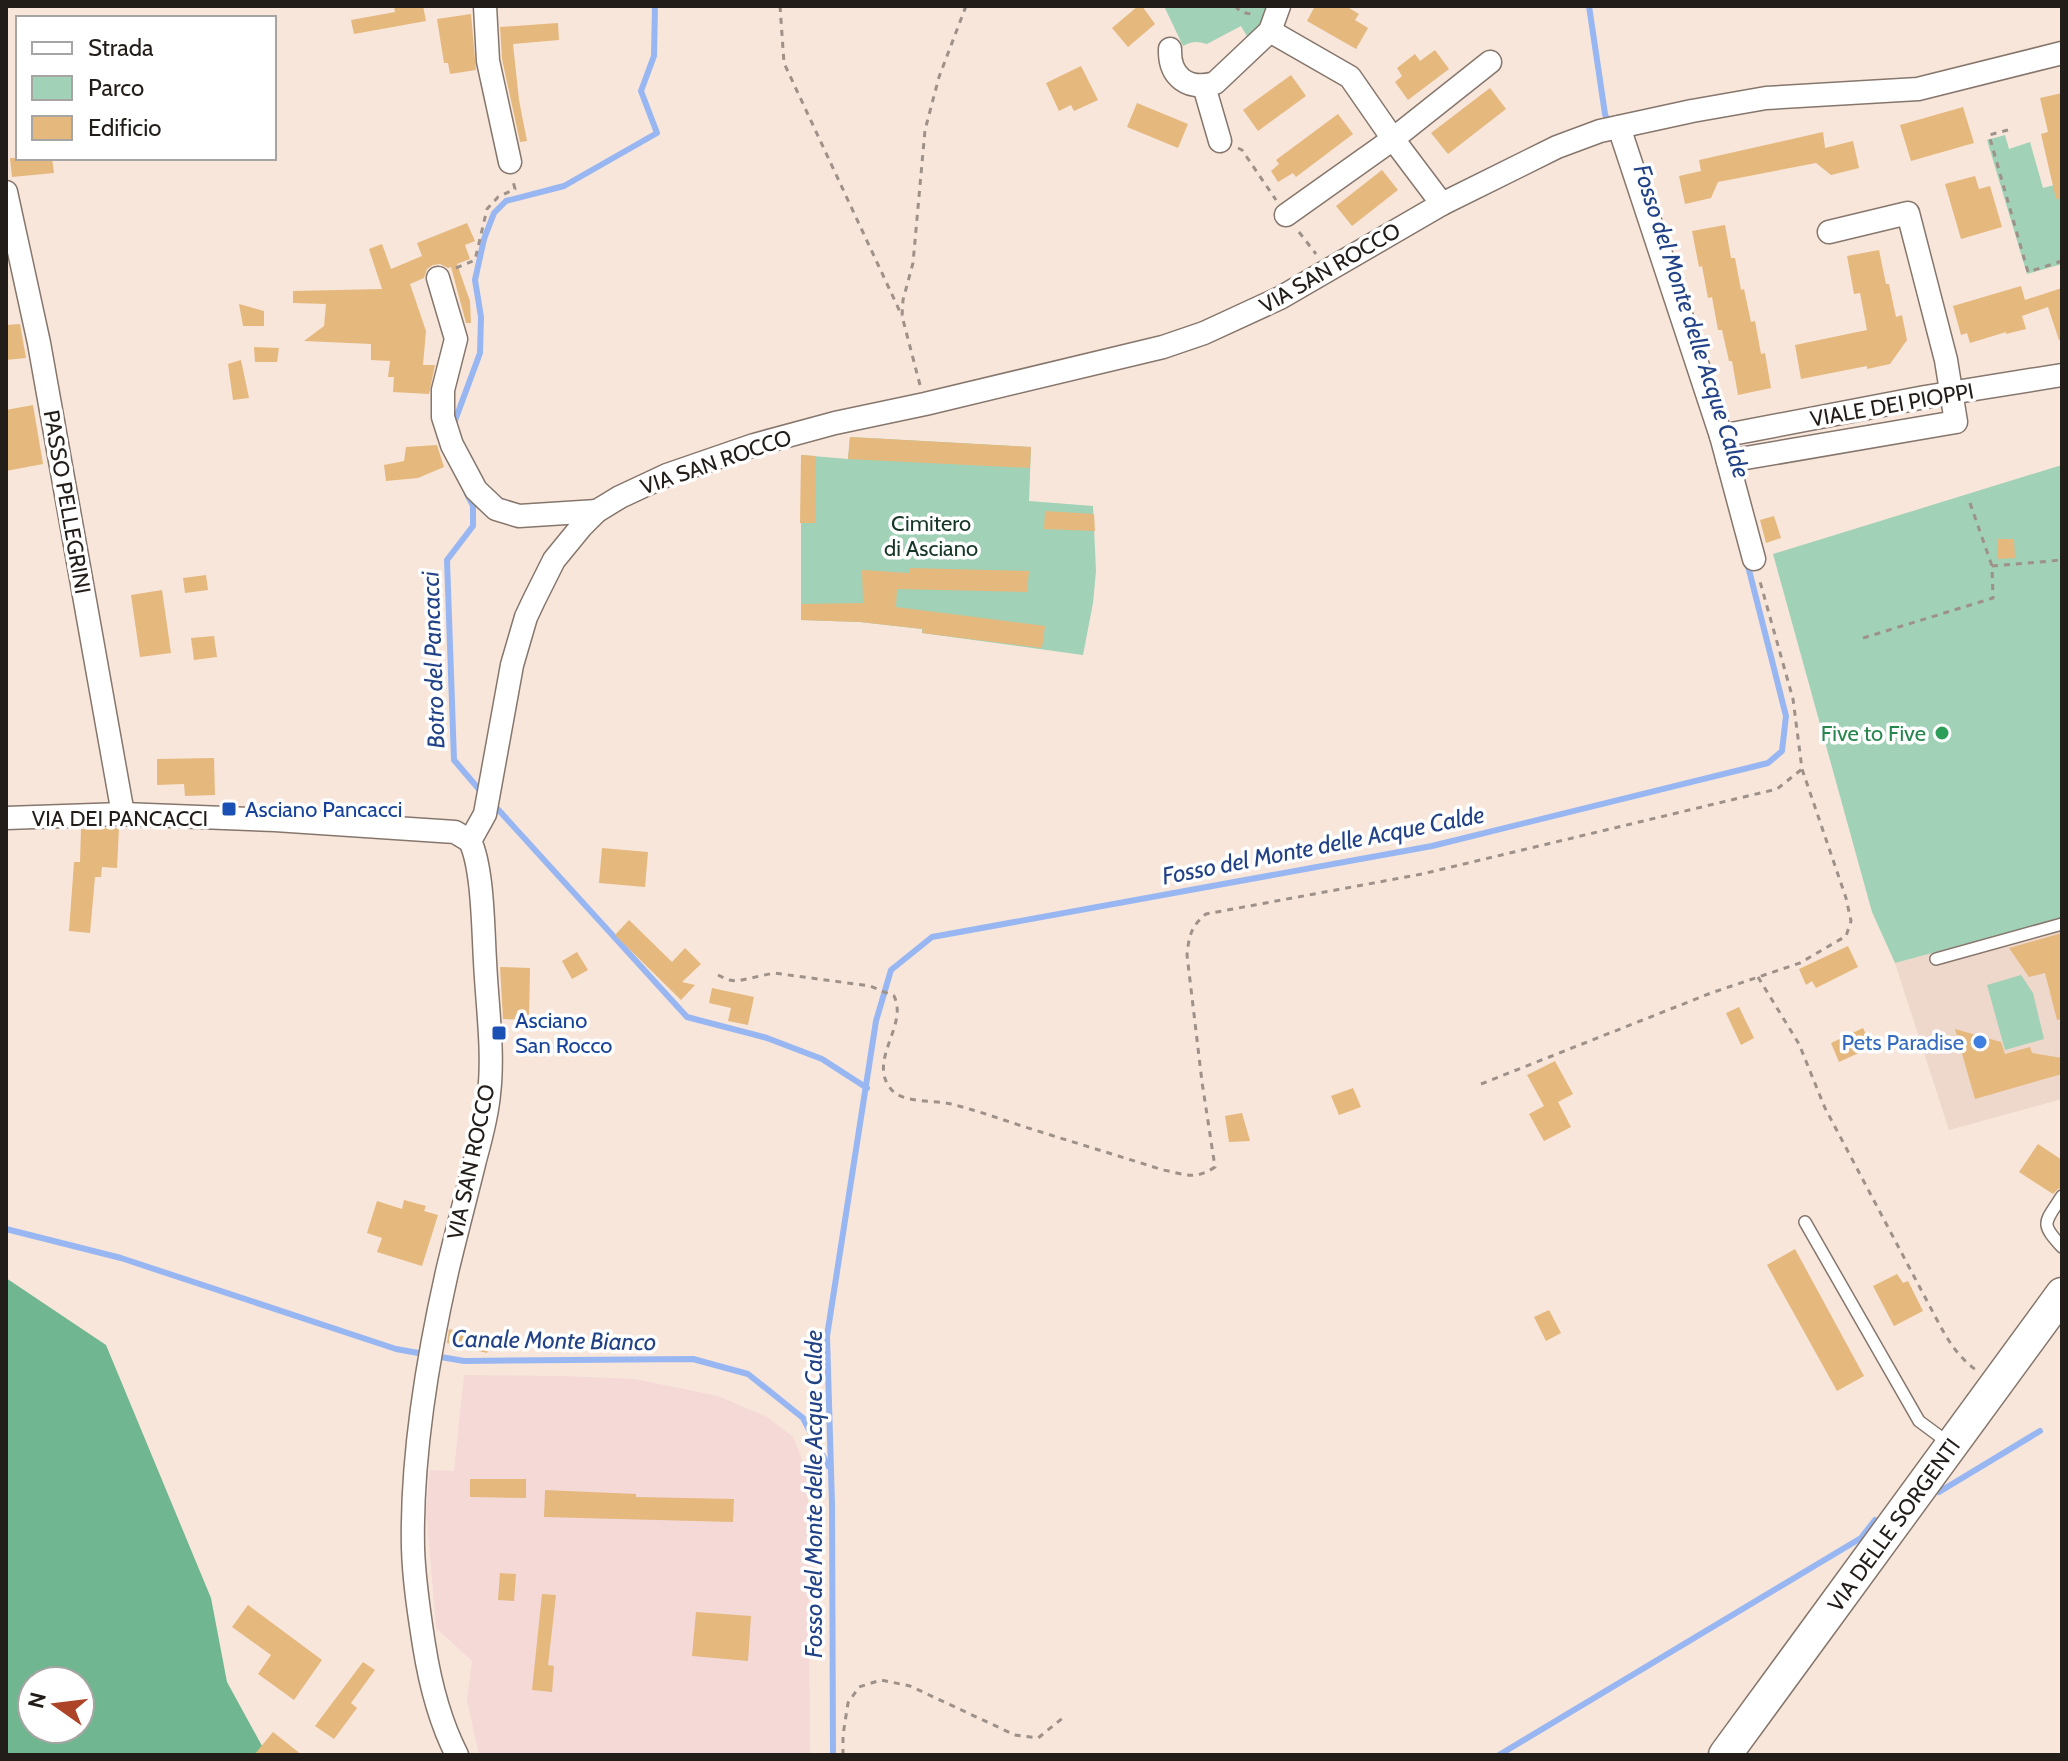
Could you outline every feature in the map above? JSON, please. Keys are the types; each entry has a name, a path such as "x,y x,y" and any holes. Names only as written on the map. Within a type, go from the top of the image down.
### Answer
{"main road":[{"name":"VIA DELLE SORGENTI","path":"1725,1755 2062,1294"}],"street":[{"path":"485,6 488,61 510,162"},
{"path":"1170,49 1174,72 1184,81 1193,86 1215,83 1270,31 1279,6"},
{"path":"1270,31 1350,77 1442,204"},
{"name":"VIA SAN ROCCO","path":"457,1755 431,1686 418,1608 413,1512 420,1424 432,1340 489,1094 491,1069 482,923 477,860 470,841 485,814 507,689 526,617 554,560 581,527 597,511 641,486 754,445 835,423 1163,347 1204,333 1280,298 1442,204 1557,147 1611,129 1766,98 1918,89 2062,53"},
{"path":"1286,215 1393,139 1490,62"},
{"path":"1204,86 1220,141"},
{"path":"1611,129 1721,436 1754,559"},
{"name":"PASSO PELLEGRINI","path":"6,192 39,343 123,814"},
{"path":"1728,461 1956,422 1946,360 1908,213 1829,232"},
{"path":"438,278 456,339 443,390 443,417 452,445 476,490 496,509 519,516 597,511"},
{"name":"VIALE DEI PIOPPI","path":"1721,436 2062,375"},
{"name":"VIA DEI PANCACCI","path":"6,818 123,814 372,825 455,832 470,841"}],"lane":[{"path":"1936,959 2062,924"},
{"path":"2062,1196 2047,1220 2048,1231 2062,1247"},
{"path":"1805,1222 1919,1421 1952,1445"}],"path":[{"path":"780,6 784,63 902,316 925,404"},
{"path":"902,316 913,263 925,130 939,77 966,6"},
{"path":"2008,130 1989,135 2028,272 2062,261"},
{"path":"1220,141 1242,150 1307,243"},
{"path":"438,278 475,260 487,209 498,197 515,189 510,162"},
{"path":"1863,638 1993,598 1992,566 1970,503"},
{"path":"1481,1084 1711,993 1800,963 1846,936 1851,921 1846,898 1802,769 1793,699 1754,559"},
{"path":"1992,566 2062,560"},
{"path":"718,975 737,981 774,973 870,986 894,996 899,1005 884,1073 888,1086 895,1093 907,1098 949,1103 1163,1170 1203,1175 1215,1167 1187,955 1189,934 1196,922 1206,914 1422,874 1777,789 1802,769"},
{"path":"1758,977 1799,1044 1825,1108 1953,1350 1977,1371 1998,1380"},
{"path":"843,1755 848,1703 859,1687 881,1680 910,1686 1015,1735 1038,1738 1064,1717"}],"shaded area":[{"path":"2062,918 2062,1099 1949,1130 1895,963"},
{"path":"464,1375 635,1379 718,1396 767,1417 793,1437 806,1469 808,1499 810,1755 479,1755 467,1700 472,1661 436,1628 426,1509 430,1470 454,1471"}],"green space":[{"path":"1164,6 1269,6 1264,21 1248,38 1241,26 1207,44 1195,42 1183,46"},
{"path":"2005,135 2009,149 2030,142 2043,188 2062,183 2062,264 2027,274 1987,140"},
{"name":"Cimitero di Asciano","path":"850,437 1031,447 1029,501 1093,506 1096,571 1083,655 922,633 922,629 801,620 801,455 848,459"},
{"name":"Five to Five","path":"2062,465 2062,918 1895,963 1872,912 1773,554"},
{"path":"2021,975 2033,993 2044,1039 2005,1050 1987,985"},
{"path":"6,1278 106,1345 211,1598 227,1682 267,1755 6,1755"}],"building":[{"path":"394,6 423,6 426,21 354,34 351,20 395,12"},
{"path":"1142,6 1155,24 1128,47 1112,28"},
{"path":"1315,6 1346,6 1359,14 1355,20 1368,28 1356,49 1307,21"},
{"path":"471,14 476,70 450,74 448,63 444,63 437,19"},
{"path":"558,23 559,40 513,44 527,141 520,142 502,59 500,27"},
{"path":"1435,50 1449,69 1408,100 1395,82 1402,76 1397,68 1415,54 1420,61"},
{"path":"1081,66 1098,100 1074,111 1071,105 1059,111 1046,83"},
{"path":"1291,75 1306,96 1258,131 1243,110"},
{"path":"1490,88 1506,109 1448,154 1431,133"},
{"path":"2062,93 2062,198 2056,199 2041,134 2048,132 2040,98"},
{"path":"1137,103 1188,124 1178,148 1127,127"},
{"path":"1963,107 1974,143 1911,161 1900,125"},
{"path":"1338,114 1353,134 1296,177 1293,173 1278,182 1271,171 1279,164 1276,160"},
{"path":"1823,132 1825,148 1853,141 1859,168 1831,175 1816,163 1718,182 1711,198 1685,204 1679,176 1701,171 1699,160"},
{"path":"10,158 52,160 54,173 12,177"},
{"path":"1382,170 1398,190 1352,226 1336,206"},
{"path":"1975,176 1979,189 1990,186 2002,227 1961,239 1945,184"},
{"path":"467,223 475,241 465,245 470,259 457,264 470,301 471,323 466,323 451,267 433,265 427,269 424,278 410,284 426,331 423,365 435,365 429,394 393,392 394,377 388,377 390,361 371,360 371,344 304,341 324,326 326,304 293,303 293,291 382,289 369,249 382,244 391,269 422,256 417,243"},
{"path":"1725,225 1731,258 1735,258 1751,322 1755,321 1761,354 1765,353 1771,388 1738,395 1732,361 1729,361 1722,330 1718,330 1712,297 1708,298 1692,231"},
{"path":"1879,250 1896,317 1902,315 1907,340 1890,364 1801,379 1795,345 1867,330 1860,293 1854,294 1847,256"},
{"path":"2021,286 2025,300 2062,288 2062,340 2059,340 2048,307 2022,316 2026,329 1970,343 1967,333 1961,335 1953,306"},
{"path":"239,304 264,311 264,326 243,326"},
{"path":"20,324 26,358 6,360 6,325"},
{"path":"254,347 279,348 277,362 255,362"},
{"path":"241,360 249,398 233,400 228,364"},
{"path":"33,405 43,464 6,471 6,410"},
{"path":"850,437 1031,447 1030,468 848,459"},
{"path":"437,445 444,467 418,478 386,481 384,465 404,461 406,447"},
{"path":"801,455 815,456 816,523 800,523"},
{"path":"1045,511 1094,514 1095,531 1044,529"},
{"path":"1774,516 1781,538 1766,543 1760,520"},
{"path":"1997,539 2014,539 2015,558 1997,559"},
{"path":"910,568 1029,571 1027,592 897,589 896,607 1045,626 1042,648 922,633 923,629 801,620 801,604 863,603 862,570 909,573"},
{"path":"206,575 208,590 185,593 183,578"},
{"path":"162,590 171,653 140,657 131,595"},
{"path":"214,636 217,657 194,660 191,638"},
{"path":"214,758 215,795 185,796 184,784 157,785 157,759"},
{"path":"119,828 117,868 102,867 101,877 95,877 90,933 69,931 74,862 80,862 81,829"},
{"path":"602,848 648,852 645,887 599,883"},
{"path":"629,920 672,962 685,948 701,964 682,982 695,985 681,1000 615,935"},
{"path":"2062,933 2062,1019 2057,1020 2045,973 2029,977 2009,948"},
{"path":"1848,946 1858,967 1816,988 1812,981 1806,985 1799,969"},
{"path":"577,952 588,970 572,979 562,961"},
{"path":"500,967 530,968 529,1020 503,1019"},
{"path":"712,988 754,997 748,1025 728,1021 731,1008 709,1003"},
{"path":"1739,1007 1754,1038 1741,1045 1726,1013"},
{"path":"1863,1028 1872,1047 1839,1062 1831,1043"},
{"path":"1955,1029 2001,1042 2005,1054 2030,1047 2032,1053 2062,1058 2062,1074 1975,1099"},
{"path":"1555,1061 1573,1094 1558,1102 1571,1127 1544,1141 1529,1114 1544,1106 1527,1075"},
{"path":"1353,1088 1361,1107 1339,1115 1331,1096"},
{"path":"1242,1113 1250,1141 1229,1142 1225,1116"},
{"path":"2038,1144 2062,1160 2062,1188 2053,1194 2019,1172"},
{"path":"404,1200 426,1206 424,1211 438,1215 422,1266 377,1252 382,1238 367,1233 377,1201 402,1209"},
{"path":"1795,1249 1864,1376 1837,1391 1767,1265"},
{"path":"1897,1274 1903,1283 1908,1281 1923,1311 1894,1326 1873,1286"},
{"path":"1549,1310 1561,1333 1546,1341 1534,1317"},
{"path":"449,1329 491,1339 487,1353 447,1343"},
{"path":"470,1479 526,1479 526,1498 470,1497"},
{"path":"545,1490 636,1494 636,1497 734,1499 733,1522 544,1517"},
{"path":"500,1573 516,1574 514,1601 498,1600"},
{"path":"542,1594 556,1595 548,1665 554,1666 552,1692 532,1690"},
{"path":"248,1605 322,1660 294,1700 258,1674 271,1655 232,1627"},
{"path":"696,1612 751,1616 748,1661 692,1656"},
{"path":"363,1662 375,1670 351,1703 357,1708 334,1739 315,1726"},
{"path":"273,1732 302,1755 254,1755"}],"waterway":[{"name":"Botro del Pancacci","path":"453,426 480,353 481,317 475,280 484,239 494,213 506,201 564,186 657,133 641,91 654,56 655,6"},
{"name":"Fosso del Monte delle Acque Calde","path":"1589,6 1609,125"},
{"name":"Botro del Pancacci","path":"467,494 473,506 473,526 447,560 454,760 483,794"},
{"name":"Fosso del Monte delle Acque Calde","path":"833,1755 832,1504 827,1336 876,1021 891,970 932,937 1432,846 1768,763 1782,751 1786,716 1747,562"},
{"name":"Botro del Pancacci","path":"494,805 687,1017 767,1038 822,1059 867,1088"},
{"name":"Canale Monte Bianco","path":"6,1229 121,1258 396,1349 424,1354"},
{"name":"Canale Monte Bianco","path":"435,1356 464,1361 693,1359 748,1374 803,1418 828,1466"},
{"path":"1939,1492 2040,1431"},
{"path":"1499,1755 1861,1538 1875,1520"}],"place":[{"name":"Five to Five","path":"1942,733"},
{"name":"Asciano Pancacci","path":"229,809"},
{"name":"Asciano San Rocco","path":"499,1033"},
{"name":"Pets Paradise","path":"1980,1042"}]}
